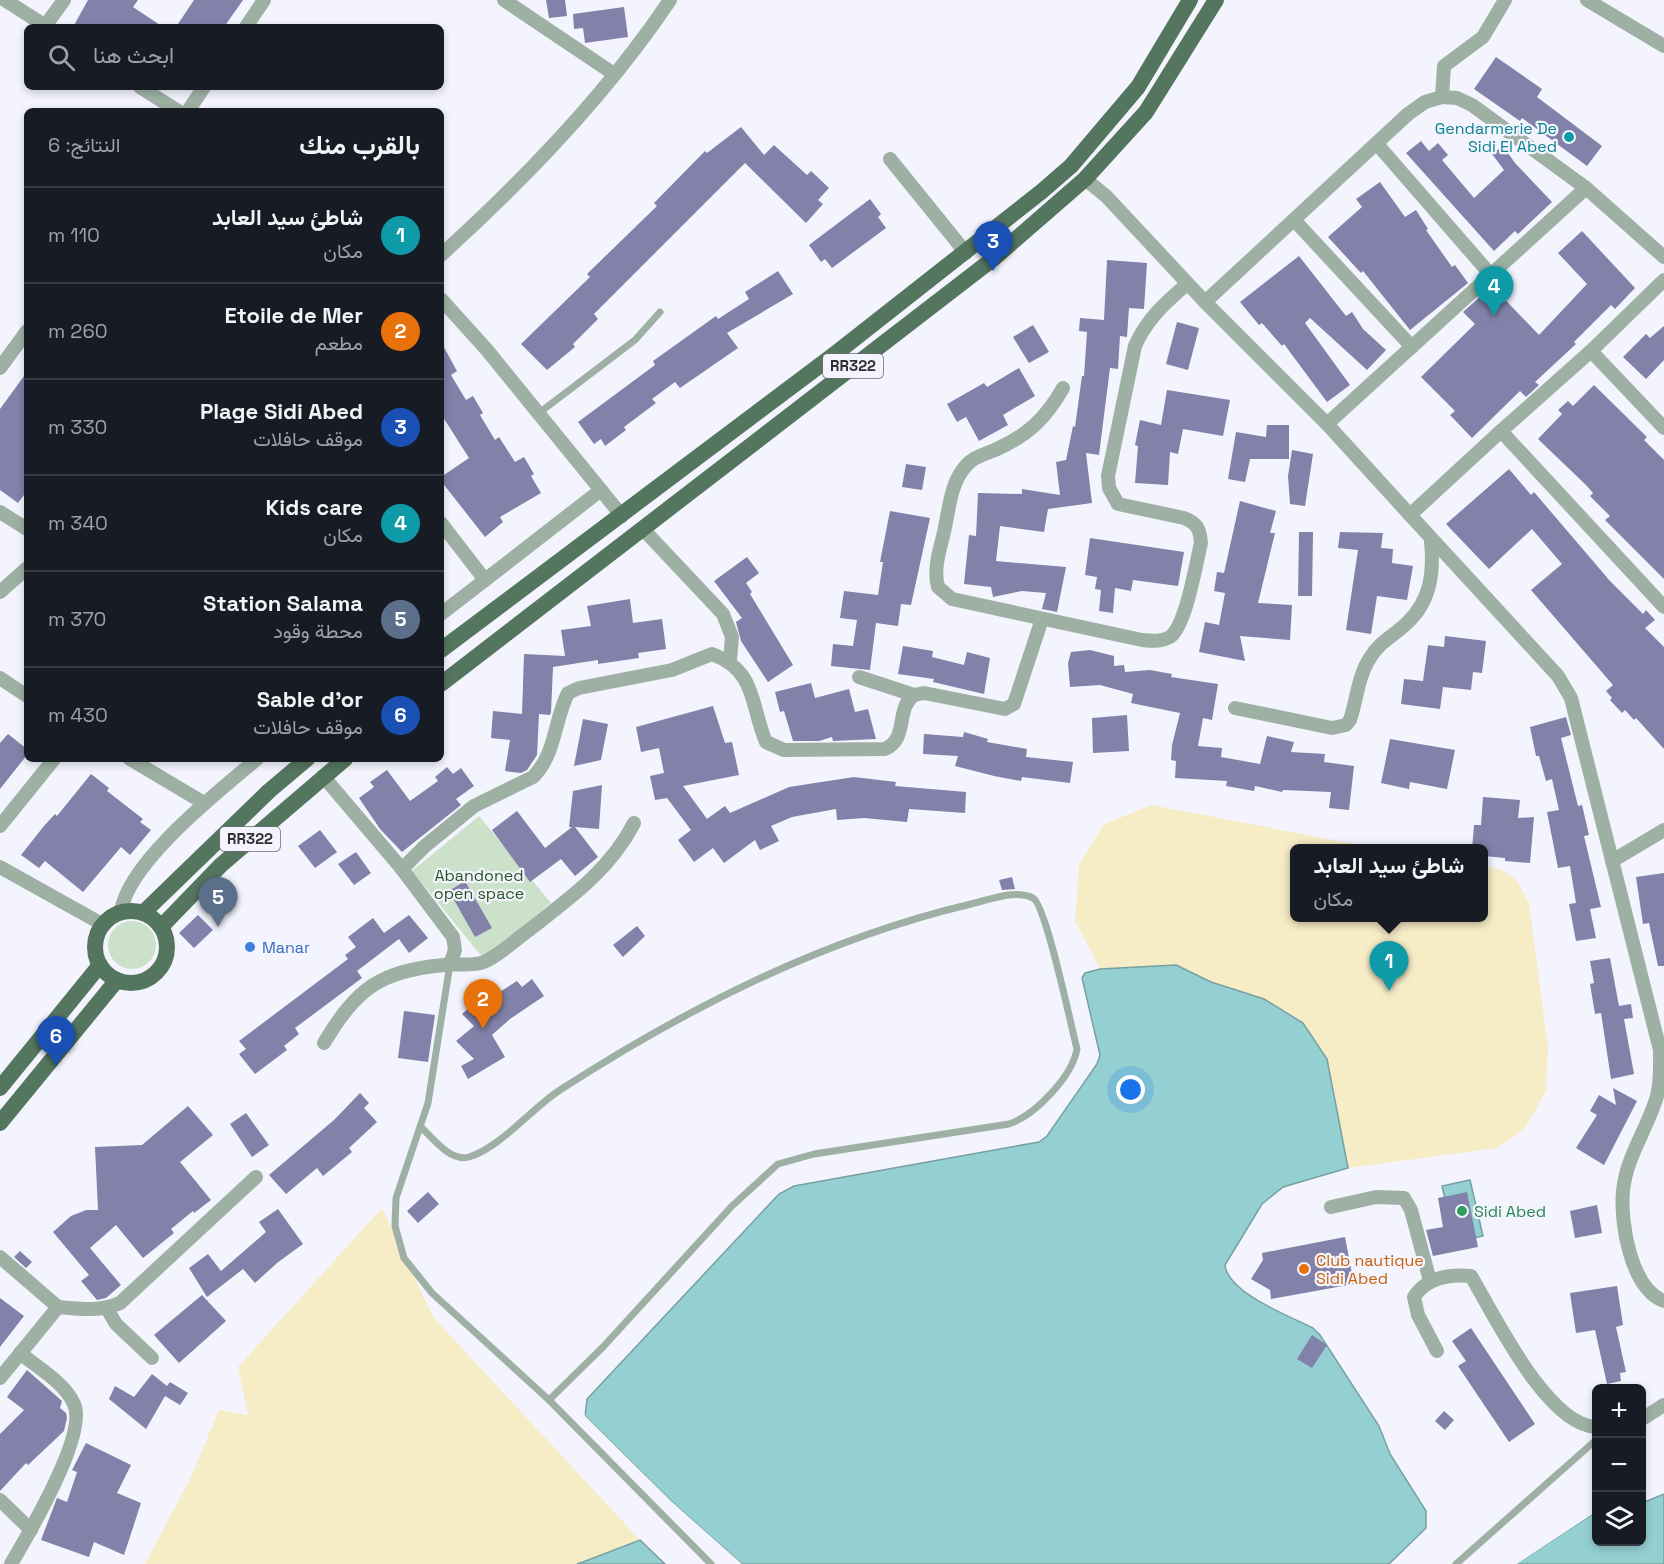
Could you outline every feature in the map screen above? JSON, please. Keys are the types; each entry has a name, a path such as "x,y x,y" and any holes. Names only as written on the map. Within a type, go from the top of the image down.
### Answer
{"main road":[{"name":"RR322","path":"444,648 622,516 966,253 1071,166 1138,87 1190,0"},
{"name":"RR322","path":"444,682 993,259 1085,179 1146,112 1216,0"},
{"name":"RR322","path":"143,913 269,791 303,762"},
{"name":"RR322","path":"160,927 221,865 341,762"},
{"path":"121,912 143,913 160,927 167,948 159,969 140,981 117,980 100,965 95,945 102,924 121,912"},
{"path":"0,1088 100,965"},
{"path":"0,1123 117,980"}],"street":[{"path":"5,0 41,24"},
{"path":"48,24 64,0"},
{"path":"248,24 264,0"},
{"path":"504,0 615,74"},
{"path":"444,252 535,165 615,74 670,0"},
{"path":"1442,97 1444,66 1483,37 1505,0"},
{"path":"1587,0 1664,46"},
{"path":"145,90 173,108"},
{"path":"190,108 202,90"},
{"path":"1205,302 1408,114 1425,102 1442,97 1457,98 1472,105 1586,188 1664,257"},
{"path":"1377,144 1490,274"},
{"path":"890,159 966,253"},
{"path":"1085,179 1106,196 1187,284 1327,424 1431,541 1558,676 1571,698 1653,1016 1661,1074 1657,1096 1630,1163 1623,1192 1630,1256 1638,1279 1654,1298 1664,1301"},
{"path":"1327,424 1586,188"},
{"path":"1295,221 1412,346"},
{"path":"1410,515 1591,351 1664,280"},
{"path":"1063,388 1041,422 1019,438 971,460 960,473 955,485 936,574 938,586 946,596 1042,619 1157,641 1169,638 1178,629 1201,543 1198,527 1184,518 1118,504 1109,488 1108,476 1135,346 1142,332 1162,306 1187,284"},
{"path":"444,302 539,413 622,516"},
{"path":"2,362 24,335"},
{"path":"1591,351 1664,428"},
{"path":"1501,431 1664,607"},
{"path":"444,612 600,490"},
{"path":"0,512 24,527"},
{"path":"444,527 485,580"},
{"path":"642,528 723,614 732,637 730,660"},
{"path":"1234,708 1332,728 1346,725 1352,714 1362,672 1370,657 1380,644 1407,624 1421,607 1432,575 1431,541"},
{"path":"0,592 24,571"},
{"path":"859,677 915,695 924,693 1005,709 1014,704 1042,619"},
{"path":"402,869 425,846 474,806 533,777 540,770 552,746 568,693 579,688 672,670 712,654 730,660 749,685 766,742 784,750 885,749 894,745 899,738 905,706 915,695"},
{"path":"0,678 24,694"},
{"path":"0,826 52,762"},
{"path":"135,762 204,803"},
{"path":"121,912 128,888 143,868 204,803 253,762"},
{"path":"323,776 402,869 453,937 455,950 450,964"},
{"path":"324,1043 338,1020 359,995 381,980 409,968 450,964 462,966 483,962 510,945 585,886 606,866 624,842 634,823"},
{"path":"1612,861 1664,830"},
{"path":"0,867 102,924"},
{"path":"0,1257 58,1307 107,1309 120,1303 256,1177"},
{"path":"1331,1207 1376,1197 1404,1198 1411,1210 1430,1281"},
{"path":"1437,1351 1414,1305 1414,1297 1430,1281 1444,1276 1471,1276 1519,1358 1543,1392 1574,1419 1592,1426"},
{"path":"0,1378 58,1307"},
{"path":"107,1309 116,1324 152,1358"},
{"path":"10,1564 31,1530 74,1438 77,1417 74,1403 64,1390 20,1353"},
{"path":"1646,1416 1664,1405"},
{"path":"0,1500 31,1530"}],"lane":[{"path":"539,413 635,340 660,312"},
{"path":"421,1127 452,1155 467,1157 487,1148 558,1091 710,1001 788,965 921,916 999,897 1021,895 1034,898 1040,905 1048,925 1077,1048 1071,1066 1036,1109 1025,1118 1009,1124 814,1154 778,1164 732,1206 603,1347 549,1400"},
{"path":"450,964 440,1038 421,1127 396,1198 395,1226 404,1258 432,1293 549,1400 711,1564"},
{"path":"1456,1564 1592,1444"}],"green space":[{"name":"Abandoned open space","path":"479,816 551,903 483,958 412,871"},
{"path":"127,921 137,921 152,931 156,945 155,954 146,965 137,969 127,969 112,959 108,950 108,940 118,925"}],"sand":[{"path":"1151,805 1355,844 1290,844 1290,922 1488,922 1488,867 1507,873 1517,882 1529,904 1548,1047 1546,1091 1525,1128 1497,1148 1348,1168 1327,1059 1264,999 1211,982 1176,965 1100,969 1075,921 1079,865 1103,825"},
{"path":"382,1208 433,1317 640,1540 577,1564 145,1564 191,1477 219,1410 248,1415 238,1367"}],"water":[{"path":"1176,965 1211,982 1264,999 1303,1023 1327,1059 1348,1168 1283,1187 1262,1204 1225,1265 1229,1275 1248,1294 1313,1328 1320,1335 1379,1426 1390,1454 1426,1511 1426,1528 1389,1564 742,1564 672,1502 585,1416 587,1399 779,1194 794,1186 1039,1142 1047,1136 1097,1064 1100,1055 1082,978 1085,973 1100,969"},
{"name":"Sidi Abed","path":"1470,1180 1483,1236 1455,1242 1442,1186"},
{"path":"1664,1494 1664,1564 1516,1564 1592,1515 1592,1546 1646,1546 1646,1501"},
{"path":"640,1540 665,1564 577,1564 583,1562"}],"pier":[{"path":"582,1406 585,1416 672,1502 742,1564 738,1564 670,1504 583,1418"},
{"path":"1592,1510 1592,1514 1517,1564 1513,1564"}],"building":[{"path":"88,0 138,0 133,7 158,24 75,24"},
{"path":"194,0 243,0 226,24 178,24"},
{"path":"546,0 565,0 567,16 549,18"},
{"path":"624,7 628,37 585,43 583,28 574,29 573,14"},
{"path":"1496,57 1542,89 1537,97 1602,146 1587,166 1522,118 1520,121 1474,89"},
{"path":"741,127 764,155 774,145 807,175 811,171 829,188 818,200 823,204 806,223 745,163 594,314 598,319 573,344 575,347 547,370 521,344 590,277 587,274 657,206 654,203 705,151 707,153"},
{"path":"1421,141 1429,151 1438,143 1448,155 1442,160 1474,198 1504,170 1492,154 1503,146 1515,163 1552,202 1518,234 1515,231 1494,251 1406,153"},
{"path":"1380,182 1405,217 1416,210 1428,229 1426,230 1452,267 1455,265 1468,283 1410,330 1363,271 1361,273 1328,237 1362,207 1356,199"},
{"path":"870,199 881,214 878,217 886,228 832,268 825,259 821,262 809,245"},
{"path":"1582,231 1635,288 1615,309 1611,305 1574,342 1576,344 1535,382 1539,385 1526,397 1520,391 1472,438 1450,415 1455,411 1421,377 1475,324 1463,312 1492,286 1539,335 1587,284 1558,253"},
{"path":"1299,256 1346,316 1352,312 1363,329 1386,350 1367,370 1310,318 1305,323 1350,385 1327,402 1284,344 1282,346 1262,323 1259,325 1240,302"},
{"path":"1107,260 1147,263 1144,309 1129,308 1127,337 1120,336 1118,369 1110,368 1099,455 1086,453 1092,503 1048,509 1044,532 1000,526 996,561 1066,567 1057,612 1042,609 1046,593 1022,591 993,597 991,587 964,584 969,535 976,536 978,493 1022,494 1022,489 1060,495 1056,462 1066,460 1073,426 1075,427 1082,376 1084,376 1087,332 1079,331 1080,318 1104,320"},
{"path":"778,271 793,294 727,333 738,348 680,388 675,382 652,399 656,403 624,427 626,430 605,446 601,439 594,444 578,422 655,365 653,361 716,316 718,319 749,299 745,292"},
{"path":"1177,322 1199,328 1188,370 1166,364"},
{"path":"1033,325 1049,352 1029,363 1013,337"},
{"path":"1664,326 1664,360 1646,379 1623,357 1646,334 1650,338"},
{"path":"444,347 457,371 451,375 466,400 473,396 483,413 480,415 495,440 499,437 515,462 524,457 541,493 500,517 503,522 485,537 444,485 444,475 469,458 444,419"},
{"path":"1019,368 1035,396 1003,415 1008,425 979,441 966,417 957,422 947,404 984,383 987,387"},
{"path":"24,376 24,495 18,503 0,490 0,409"},
{"path":"1594,385 1647,437 1644,440 1664,460 1664,579 1605,520 1610,516 1590,496 1593,493 1586,485 1538,439 1562,414 1558,410 1568,401 1573,406"},
{"path":"1167,390 1230,400 1223,436 1183,429 1178,454 1170,452 1168,485 1135,483 1138,446 1135,445 1140,420 1161,425"},
{"path":"1267,425 1289,425 1289,459 1250,459 1245,482 1228,479 1236,432 1266,437"},
{"path":"1292,450 1313,454 1305,506 1290,504 1288,476"},
{"path":"906,464 926,467 922,490 902,487"},
{"path":"1509,469 1531,495 1534,492 1610,581 1643,614 1646,610 1655,620 1645,628 1664,647 1664,749 1636,718 1634,720 1625,710 1622,713 1610,700 1612,698 1606,691 1613,685 1531,590 1562,564 1532,529 1489,569 1446,524"},
{"path":"1240,501 1276,511 1270,533 1275,533 1258,603 1292,605 1290,640 1240,636 1245,661 1199,652 1205,622 1219,625 1225,593 1214,591 1217,572 1224,573"},
{"path":"890,511 930,518 911,605 901,604 898,626 876,623 870,670 831,666 833,644 853,646 857,620 840,618 844,591 878,595 883,562 880,562"},
{"path":"1299,532 1313,532 1312,596 1298,596"},
{"path":"1340,532 1383,533 1381,548 1393,549 1392,563 1413,566 1407,600 1377,596 1371,634 1346,630 1358,550 1338,548"},
{"path":"1090,538 1184,552 1178,586 1133,580 1131,591 1115,588 1113,613 1099,611 1101,590 1095,589 1097,577 1085,575"},
{"path":"747,557 759,573 746,583 752,592 750,594 793,665 768,682 741,641 736,622 742,618 714,581"},
{"path":"630,599 633,623 662,619 666,649 638,653 639,658 598,664 598,660 553,667 551,712 550,715 539,714 537,755 527,770 521,773 505,771 510,740 491,738 493,711 522,714 524,654 565,656 561,630 591,626 587,606"},
{"path":"1445,636 1486,641 1482,673 1473,672 1471,690 1443,687 1440,709 1401,704 1404,679 1423,681 1428,645 1444,647"},
{"path":"903,646 933,651 932,657 964,665 967,652 990,658 984,694 933,682 934,679 898,674"},
{"path":"1090,650 1114,656 1114,666 1124,665 1125,672 1150,670 1172,674 1171,677 1218,684 1212,720 1203,718 1198,746 1222,748 1221,757 1260,764 1267,736 1294,742 1291,752 1325,754 1324,762 1354,766 1349,810 1329,808 1331,792 1283,790 1282,792 1255,786 1254,791 1226,786 1227,781 1175,778 1176,761 1171,760 1172,745 1180,713 1131,703 1133,694 1100,685 1070,687 1068,663 1071,652"},
{"path":"811,683 815,698 849,689 855,712 868,709 876,739 833,741 832,737 819,741 793,741 784,711 780,712 775,692"},
{"path":"713,706 725,743 732,742 739,775 683,786 707,819 725,806 730,813 789,787 854,777 896,782 895,786 966,792 965,813 909,809 907,822 864,818 837,820 836,809 792,817 771,826 779,841 760,850 755,840 724,863 713,848 694,862 678,840 691,830 667,798 655,800 650,776 664,773 659,748 641,752 636,727"},
{"path":"1127,715 1129,751 1093,753 1092,718"},
{"path":"1566,717 1571,735 1561,738 1578,806 1582,805 1589,835 1584,836 1601,907 1590,909 1596,938 1576,941 1569,904 1576,903 1570,866 1558,868 1547,812 1559,810 1552,779 1546,781 1539,756 1536,756 1530,727"},
{"path":"583,719 608,724 601,760 574,766"},
{"path":"964,732 988,739 987,742 1027,749 1026,757 1073,762 1070,783 1022,777 1021,781 994,776 955,766 958,756 923,754 924,734 963,737"},
{"path":"8,734 24,747 24,759 0,789 0,743"},
{"path":"1390,739 1455,750 1447,789 1410,782 1409,789 1381,783"},
{"path":"447,767 453,774 461,768 474,786 456,799 461,805 402,852 380,829 359,798 374,787 370,782 387,770 410,801 438,781 435,777"},
{"path":"91,774 109,788 107,791 143,819 140,822 151,830 130,855 121,847 83,892 45,861 39,868 21,855"},
{"path":"602,785 599,829 575,827 598,857 575,876 561,859 530,882 492,830 517,811 545,848 572,827 569,827 573,791"},
{"path":"1483,797 1520,800 1518,818 1534,817 1530,863 1505,861 1505,858 1488,856 1488,844 1472,844 1474,825 1481,825"},
{"path":"320,830 337,852 315,868 298,846"},
{"path":"356,852 371,873 354,885 338,864"},
{"path":"1664,873 1664,966 1658,966 1649,923 1643,924 1636,877"},
{"path":"1012,877 1015,889 1002,890 999,880"},
{"path":"465,881 492,928 475,937 449,891"},
{"path":"198,915 213,930 194,948 179,933"},
{"path":"409,915 428,938 409,953 399,939 357,971 362,978 295,1028 299,1034 284,1046 287,1050 255,1074 239,1054 246,1049 239,1041 348,959 345,955 356,947 348,937 373,918 384,933"},
{"path":"637,926 645,936 623,957 613,945"},
{"path":"1610,958 1619,1006 1631,1004 1633,1018 1624,1019 1634,1074 1611,1079 1601,1013 1595,1014 1590,984 1594,983 1590,961"},
{"path":"532,979 544,996 510,1019 492,1035 505,1057 468,1079 461,1066 474,1059 456,1041 474,1026 462,1014 486,994 488,997 496,990 498,993 517,981 522,987"},
{"path":"404,1011 435,1015 428,1062 398,1058"},
{"path":"1613,1088 1637,1101 1604,1165 1576,1148 1597,1115 1590,1111 1599,1095 1616,1105"},
{"path":"360,1093 369,1103 364,1108 377,1122 349,1148 352,1152 323,1176 317,1168 286,1194 269,1175 334,1120"},
{"path":"188,1106 213,1135 180,1162 211,1200 171,1229 174,1233 143,1258 116,1225 90,1248 121,1285 106,1298 97,1300 81,1281 89,1275 53,1232 71,1216 86,1210 98,1210 95,1147 142,1145"},
{"path":"246,1113 269,1145 252,1157 230,1124"},
{"path":"428,1192 439,1204 418,1223 407,1211"},
{"path":"1467,1192 1478,1247 1433,1256 1426,1230 1443,1227 1438,1198"},
{"path":"1597,1205 1602,1233 1575,1238 1570,1211"},
{"path":"278,1209 303,1244 255,1283 243,1269 207,1297 189,1268 208,1254 221,1271 266,1232 259,1222"},
{"name":"Club nautique Sidi Abed","path":"1345,1237 1354,1284 1271,1299 1270,1290 1251,1279 1263,1260 1262,1253"},
{"path":"20,1251 32,1262 26,1268 14,1257"},
{"path":"1617,1286 1623,1325 1616,1327 1626,1372 1620,1373 1621,1381 1607,1384 1595,1330 1576,1333 1570,1293"},
{"path":"202,1295 226,1321 179,1363 154,1335"},
{"path":"0,1298 24,1316 0,1347"},
{"path":"1471,1328 1535,1424 1509,1442 1458,1366 1466,1361 1452,1341"},
{"path":"1312,1335 1327,1345 1312,1368 1297,1359"},
{"path":"27,1370 62,1401 60,1408 66,1413 67,1418 64,1431 28,1465 26,1463 0,1491 0,1434 24,1410 7,1397"},
{"path":"152,1374 167,1386 170,1382 188,1393 180,1405 165,1396 146,1429 109,1399 115,1386 134,1397"},
{"path":"1444,1411 1454,1420 1445,1430 1435,1421"},
{"path":"86,1443 131,1465 117,1493 141,1503 124,1555 94,1542 89,1557 41,1540 57,1498 67,1502 77,1472 72,1470"}],"place":[{"name":"Gendarmerie De Sidi El Abed","path":"1569,137"},
{"name":"Plage Sidi Abed","path":"993,271"},
{"name":"Kids care","path":"1494,316"},
{"name":"Station Salama","path":"218,927"},
{"name":"Manar","path":"250,947"},
{"name":"شاطئ سيد العابد","path":"1389,991"},
{"name":"Etoile de Mer","path":"483,1029"},
{"name":"Sable d'or","path":"56,1066"},
{"name":"Sidi Abed","path":"1462,1211"},
{"name":"Club nautique Sidi Abed","path":"1304,1269"}]}
